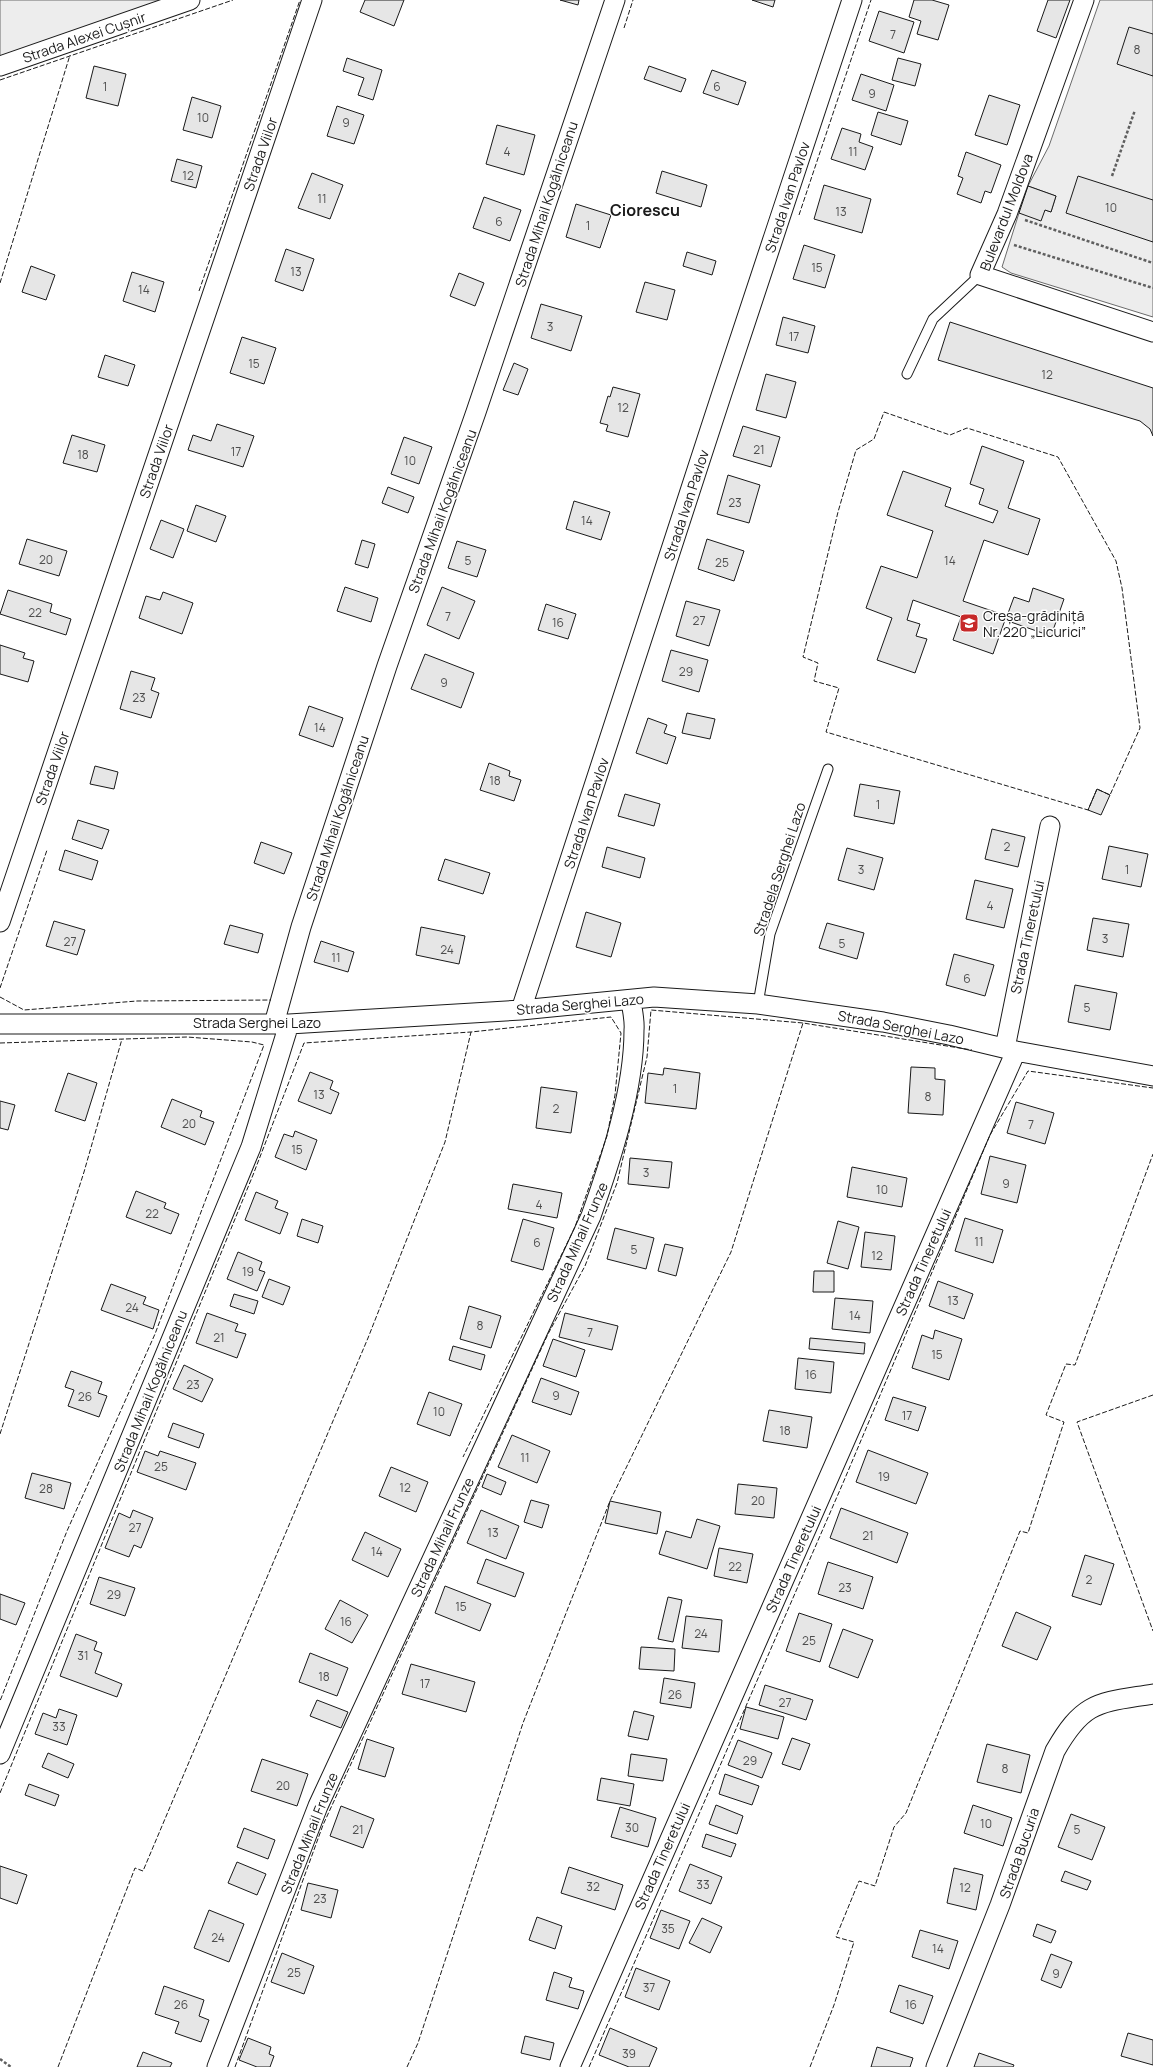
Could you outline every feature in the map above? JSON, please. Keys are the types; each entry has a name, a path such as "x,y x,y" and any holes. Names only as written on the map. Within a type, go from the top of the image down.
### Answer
{"street":[{"name":"Strada Alexei Cușnir","path":"0,66 190,0"},
{"name":"Strada Viilor","path":"0,922 312,0"},
{"name":"Strada Mihail Kogălniceanu","path":"0,1754 251,1147 282,1024 301,927 387,666 476,412 614,0"},
{"name":"Strada Ivan Pavlov","path":"521,1010 852,0"},
{"name":"Bulevardul Moldova","path":"1084,0 1007,214 997,240 980,275 1153,332"},
{"name":"Strada Tineretului","path":"570,2067 1010,1050 1050,826"},
{"name":"Strada Serghei Lazo","path":"0,1024 282,1024 521,1010 654,997 758,1004 883,1022 1010,1050 1153,1076"},
{"name":"Strada Mihail Frunze","path":"217,2067 318,1806 591,1216 606,1173 630,1072 634,1030 631,1000"},
{"name":"Strada Bucuria","path":"936,2067 1000,1905 1055,1751 1067,1728 1083,1712 1098,1704 1153,1694"}],"lane":[{"path":"907,374 932,318 980,275"},
{"name":"Stradela Serghei Lazo","path":"758,1004 770,934 828,769"}],"path":[{"path":"1112,176 1135,110"},
{"path":"1007,214 1153,264"},
{"path":"997,240 1153,288"},
{"path":"0,2059 11,2067"}],"shaded area":[{"path":"0,0 163,0 0,59"},
{"path":"1100,0 1153,0 1153,317 1011,273 1002,267 1019,213 1045,210 1051,212 1056,196 1028,186 1049,146"}],"building":[{"path":"365,0 404,0 394,26 360,12"},
{"path":"560,0 579,0 578,5"},
{"path":"752,0 775,0 773,7"},
{"path":"914,0 932,0 949,5 938,40 917,34 921,21 909,17"},
{"path":"1048,0 1070,0 1056,38 1037,31"},
{"path":"879,11 914,22 904,53 869,41"},
{"path":"1129,27 1153,34 1153,76 1117,64"},
{"path":"347,58 382,70 373,100 358,95 364,78 343,71"},
{"path":"898,58 921,64 915,86 892,80"},
{"path":"94,66 126,74 118,106 86,98"},
{"path":"649,66 686,79 681,92 644,79"},
{"path":"712,70 746,82 738,105 703,93"},
{"path":"861,74 894,85 886,111 852,100"},
{"path":"989,95 1020,105 1007,145 975,135"},
{"path":"192,97 221,106 212,138 183,130"},
{"path":"337,106 364,115 354,144 327,136"},
{"path":"878,112 908,121 901,145 871,135"},
{"path":"497,125 535,135 524,175 486,164"},
{"path":"842,128 861,134 859,142 873,147 865,170 831,159"},
{"path":"966,152 1001,165 991,193 985,191 981,203 957,194 963,178 958,176"},
{"path":"177,159 202,166 196,188 171,181"},
{"path":"662,171 707,185 701,207 656,193"},
{"path":"312,173 343,185 330,219 298,208"},
{"path":"1078,176 1153,200 1153,242 1066,213"},
{"path":"824,185 871,199 862,233 814,219"},
{"path":"1028,186 1056,196 1051,212 1045,210 1041,221 1019,213"},
{"path":"484,197 521,210 510,241 473,228"},
{"path":"576,204 611,215 600,248 566,237"},
{"path":"804,245 835,255 825,288 793,279"},
{"path":"286,249 314,259 303,291 275,281"},
{"path":"687,252 716,261 712,275 683,266"},
{"path":"31,266 55,275 46,300 22,292"},
{"path":"132,272 164,282 155,312 123,301"},
{"path":"459,273 484,283 475,306 450,296"},
{"path":"645,282 675,290 667,320 636,312"},
{"path":"541,304 582,316 571,351 531,338"},
{"path":"783,317 815,326 808,353 776,345"},
{"path":"950,322 1153,388 1153,436 1150,429 1140,421 938,360"},
{"path":"242,337 276,348 264,384 230,373"},
{"path":"105,355 135,365 128,386 98,377"},
{"path":"514,363 528,369 518,395 503,390"},
{"path":"766,374 796,382 786,418 756,410"},
{"path":"613,387 640,394 628,437 606,431 608,425 600,423 608,396 610,397"},
{"path":"217,424 254,436 243,467 188,450 193,435 211,441"},
{"path":"743,426 780,437 771,467 733,456"},
{"path":"72,435 105,445 97,472 63,463"},
{"path":"404,437 432,447 419,484 391,474"},
{"path":"982,446 1024,461 1008,508 1040,519 1028,555 984,540 963,601 1007,616 1014,597 1029,602 1033,588 1064,599 1051,636 1005,620 993,654 953,640 961,617 913,600 907,620 920,624 916,636 927,639 915,673 877,660 892,618 866,608 881,566 917,578 933,531 887,515 903,471 951,488 945,506 993,523 998,511 979,504 984,489 970,484"},
{"path":"728,475 760,485 749,523 717,514"},
{"path":"388,487 414,497 408,513 382,503"},
{"path":"574,501 610,512 601,540 566,529"},
{"path":"196,505 226,516 216,542 187,531"},
{"path":"161,520 184,529 173,558 150,549"},
{"path":"27,539 67,551 59,576 19,564"},
{"path":"707,539 744,551 734,581 698,569"},
{"path":"362,540 375,544 368,568 355,564"},
{"path":"457,541 486,550 477,577 448,568"},
{"path":"345,587 378,598 371,622 337,611"},
{"path":"442,587 475,601 459,639 427,625"},
{"path":"8,590 52,604 50,612 71,619 66,635 0,614"},
{"path":"163,592 193,603 182,634 139,618 146,596 160,600"},
{"path":"686,601 720,610 709,646 676,636"},
{"path":"546,604 576,614 568,639 538,630"},
{"path":"0,645 25,653 23,658 34,661 28,682 0,674"},
{"path":"671,650 708,660 699,692 662,681"},
{"path":"425,654 474,673 461,708 411,689"},
{"path":"131,671 155,678 151,690 159,693 151,718 120,709"},
{"path":"309,706 343,718 333,747 299,735"},
{"path":"687,713 715,719 710,739 682,733"},
{"path":"648,718 667,725 664,733 676,737 667,764 636,753"},
{"path":"489,763 510,771 509,776 521,780 514,801 480,790"},
{"path":"95,766 118,772 114,789 90,784"},
{"path":"860,784 900,791 894,824 854,816"},
{"path":"1097,789 1110,795 1101,815 1088,810"},
{"path":"625,794 660,804 654,826 618,816"},
{"path":"78,820 109,830 102,849 72,839"},
{"path":"992,829 1025,837 1018,867 985,859"},
{"path":"261,842 292,853 284,874 254,863"},
{"path":"1109,846 1148,854 1141,887 1102,879"},
{"path":"607,847 645,858 640,878 602,867"},
{"path":"847,848 883,858 874,890 838,880"},
{"path":"65,850 98,861 92,880 59,870"},
{"path":"445,859 490,873 483,894 438,880"},
{"path":"975,880 1013,889 1004,928 966,919"},
{"path":"586,912 621,923 611,957 576,947"},
{"path":"1093,918 1129,924 1123,957 1087,950"},
{"path":"54,921 85,930 77,955 46,946"},
{"path":"827,923 864,933 857,959 819,948"},
{"path":"230,925 263,934 258,953 224,944"},
{"path":"421,927 465,936 459,964 416,955"},
{"path":"321,941 354,952 348,972 314,962"},
{"path":"954,954 994,965 985,996 946,985"},
{"path":"1075,985 1117,993 1110,1030 1068,1022"},
{"path":"911,1067 935,1068 935,1079 945,1080 943,1115 908,1113"},
{"path":"664,1068 700,1073 696,1109 645,1103 648,1073 663,1075"},
{"path":"310,1072 333,1081 330,1089 339,1093 331,1114 298,1101"},
{"path":"68,1073 97,1083 85,1121 55,1111"},
{"path":"541,1087 577,1092 571,1133 536,1128"},
{"path":"172,1099 202,1111 200,1117 214,1122 205,1145 161,1127"},
{"path":"0,1101 15,1105 8,1130 0,1128"},
{"path":"1016,1102 1054,1113 1045,1144 1007,1133"},
{"path":"295,1131 317,1140 306,1170 275,1157 284,1134 293,1137"},
{"path":"990,1156 1026,1165 1017,1203 981,1194"},
{"path":"630,1158 672,1162 669,1188 628,1184"},
{"path":"852,1167 907,1178 902,1207 847,1197"},
{"path":"513,1184 562,1193 557,1218 508,1209"},
{"path":"136,1191 166,1203 164,1208 179,1214 171,1234 126,1217"},
{"path":"256,1192 278,1201 275,1208 288,1213 280,1234 245,1220"},
{"path":"965,1218 1003,1230 993,1263 955,1251"},
{"path":"302,1219 323,1226 318,1243 297,1236"},
{"path":"523,1219 554,1228 543,1270 511,1261"},
{"path":"838,1221 859,1227 848,1269 827,1263"},
{"path":"615,1228 654,1238 646,1269 607,1259"},
{"path":"865,1232 895,1236 891,1270 861,1267"},
{"path":"665,1244 683,1248 676,1276 658,1271"},
{"path":"238,1252 262,1262 259,1270 265,1272 257,1291 227,1279"},
{"path":"814,1271 834,1271 834,1292 813,1292"},
{"path":"269,1279 290,1287 283,1305 262,1297"},
{"path":"938,1281 973,1294 964,1319 929,1306"},
{"path":"111,1284 146,1297 143,1304 159,1310 153,1329 101,1310"},
{"path":"234,1294 258,1301 254,1314 230,1306"},
{"path":"835,1298 873,1301 870,1333 832,1329"},
{"path":"469,1306 501,1316 491,1348 460,1339"},
{"path":"207,1313 238,1324 235,1331 246,1334 237,1358 196,1343"},
{"path":"565,1313 618,1326 612,1350 559,1337"},
{"path":"935,1330 962,1339 949,1380 912,1368 922,1335 933,1339"},
{"path":"810,1338 865,1343 864,1354 809,1349"},
{"path":"553,1339 585,1350 576,1377 543,1366"},
{"path":"453,1346 485,1355 481,1370 449,1360"},
{"path":"798,1358 834,1362 831,1393 795,1389"},
{"path":"184,1365 213,1379 202,1402 173,1389"},
{"path":"71,1371 102,1382 98,1393 107,1396 99,1417 68,1406 74,1390 65,1387"},
{"path":"541,1378 579,1392 571,1415 532,1402"},
{"path":"429,1392 462,1404 450,1436 417,1424"},
{"path":"893,1397 926,1407 918,1431 885,1420"},
{"path":"769,1410 812,1417 807,1448 763,1441"},
{"path":"173,1423 204,1434 199,1448 168,1437"},
{"path":"512,1435 550,1451 537,1483 498,1467"},
{"path":"868,1450 928,1473 916,1504 856,1482"},
{"path":"145,1451 158,1456 160,1451 196,1463 186,1490 137,1472"},
{"path":"391,1467 428,1482 416,1512 379,1496"},
{"path":"32,1473 71,1483 64,1509 25,1498"},
{"path":"487,1474 506,1482 501,1495 482,1487"},
{"path":"738,1484 777,1488 774,1518 735,1514"},
{"path":"531,1500 549,1505 542,1528 524,1522"},
{"path":"610,1501 661,1512 657,1534 605,1523"},
{"path":"841,1508 908,1533 897,1563 830,1538"},
{"path":"133,1510 153,1518 141,1548 134,1545 129,1557 105,1548 119,1513 130,1518"},
{"path":"481,1510 519,1526 506,1559 467,1543"},
{"path":"697,1519 720,1526 707,1569 659,1554 666,1531 691,1538"},
{"path":"365,1532 401,1549 388,1577 352,1560"},
{"path":"719,1548 753,1554 747,1583 714,1576"},
{"path":"1085,1555 1114,1564 1101,1605 1072,1596"},
{"path":"486,1559 524,1573 515,1597 477,1583"},
{"path":"828,1562 873,1577 863,1609 818,1594"},
{"path":"99,1577 135,1588 125,1616 90,1604"},
{"path":"445,1586 491,1604 480,1631 435,1613"},
{"path":"0,1594 25,1603 16,1625 0,1619"},
{"path":"668,1597 682,1600 673,1642 658,1639"},
{"path":"340,1600 368,1615 352,1643 325,1629"},
{"path":"1016,1612 1051,1627 1037,1660 1002,1646"},
{"path":"799,1613 832,1624 820,1662 786,1651"},
{"path":"686,1616 722,1620 719,1652 682,1648"},
{"path":"843,1629 873,1640 858,1678 829,1667"},
{"path":"76,1634 97,1642 94,1650 102,1653 95,1673 122,1684 117,1697 60,1676"},
{"path":"641,1647 675,1649 674,1671 639,1669"},
{"path":"310,1653 348,1668 337,1696 299,1682"},
{"path":"411,1664 475,1682 466,1712 402,1694"},
{"path":"664,1678 695,1683 691,1708 660,1703"},
{"path":"765,1685 813,1700 806,1720 759,1705"},
{"path":"317,1700 348,1712 341,1728 310,1716"},
{"path":"746,1707 784,1717 778,1739 740,1729"},
{"path":"59,1709 77,1715 67,1745 35,1734 43,1713 56,1718"},
{"path":"634,1711 654,1716 648,1740 628,1736"},
{"path":"792,1738 810,1744 800,1770 782,1764"},
{"path":"367,1739 394,1748 385,1777 358,1769"},
{"path":"738,1740 772,1753 762,1778 728,1765"},
{"path":"987,1744 1030,1755 1021,1793 977,1782"},
{"path":"48,1753 74,1764 68,1778 42,1767"},
{"path":"631,1754 667,1759 663,1781 628,1776"},
{"path":"262,1759 308,1774 297,1806 251,1791"},
{"path":"725,1774 759,1786 752,1805 719,1794"},
{"path":"601,1778 634,1784 630,1806 597,1800"},
{"path":"29,1784 59,1795 55,1806 25,1795"},
{"path":"716,1805 743,1816 737,1834 709,1824"},
{"path":"973,1805 1012,1818 1003,1846 964,1833"},
{"path":"341,1806 374,1819 363,1848 330,1836"},
{"path":"620,1807 656,1818 648,1847 611,1837"},
{"path":"1071,1814 1105,1827 1092,1860 1058,1847"},
{"path":"244,1828 275,1840 268,1859 237,1847"},
{"path":"706,1834 736,1844 731,1857 702,1847"},
{"path":"237,1862 266,1874 257,1895 228,1883"},
{"path":"690,1864 722,1877 711,1904 679,1891"},
{"path":"0,1866 27,1875 17,1904 0,1898"},
{"path":"569,1867 623,1885 615,1910 561,1893"},
{"path":"954,1868 983,1875 976,1910 947,1903"},
{"path":"1065,1871 1091,1881 1087,1890 1061,1881"},
{"path":"308,1883 338,1890 331,1918 301,1910"},
{"path":"209,1910 244,1924 229,1962 194,1948"},
{"path":"661,1910 690,1921 679,1949 650,1938"},
{"path":"537,1917 562,1926 555,1949 529,1940"},
{"path":"702,1918 722,1927 710,1953 689,1943"},
{"path":"1037,1924 1056,1931 1051,1943 1033,1936"},
{"path":"920,1930 958,1941 949,1969 912,1957"},
{"path":"282,1953 314,1966 304,1994 271,1982"},
{"path":"1051,1954 1072,1962 1061,1988 1041,1980"},
{"path":"636,1968 670,1981 659,2010 625,1997"},
{"path":"554,1972 572,1978 569,1987 584,1991 578,2009 546,2000"},
{"path":"899,1985 933,1996 923,2024 890,2012"},
{"path":"164,1986 204,2000 199,2016 209,2020 201,2042 175,2033 179,2022 155,2014"},
{"path":"610,2028 657,2048 649,2067 629,2067 599,2055"},
{"path":"1128,2033 1153,2040 1153,2065 1121,2056"},
{"path":"525,2036 554,2043 550,2060 521,2053"},
{"path":"248,2038 271,2047 269,2054 274,2056 270,2067 257,2067 239,2060"},
{"path":"877,2047 913,2058 910,2067 871,2067"},
{"path":"143,2052 172,2063 170,2067 137,2067"},
{"path":"979,2053 1014,2065 1013,2067 974,2067"}],"fence":[{"path":"0,80 233,0"},
{"path":"199,291 300,0"},
{"path":"624,28 633,0"},
{"path":"799,215 871,0"},
{"path":"0,283 70,55"},
{"path":"884,412 950,435 967,428 1058,457 1116,561 1122,588 1140,728 1110,795 1097,789 1088,810 826,732 839,688 814,681 818,663 803,657 838,512 856,450 874,439 884,412"},
{"path":"0,988 47,850"},
{"path":"0,997 24,1010 137,1001 271,1000"},
{"path":"235,2067 323,1825 548,1334 585,1266 617,1183 647,1057 651,1010 803,1023 972,1050"},
{"path":"0,1793 253,1175 304,1043 471,1032 611,1017 621,1033 615,1095 607,1136 575,1227 463,1457"},
{"path":"407,2067 418,2043 523,1723 610,1501 731,1252 803,1023"},
{"path":"58,2067 135,1868 143,1871 368,1338 445,1142 471,1032"},
{"path":"0,1043 187,1037 252,1042 264,1045 155,1334 67,1531 0,1701"},
{"path":"0,1434 84,1172 122,1039"},
{"path":"589,2067 843,1483 990,1135 1028,1071 1153,1088"},
{"path":"810,2067 834,2005 854,1942 836,1937 859,1881 875,1886 894,1827 906,1813 1020,1531 1028,1533 1064,1422 1046,1415 1066,1364 1075,1365 1153,1154"},
{"path":"1153,1395 1077,1422 1153,1631"}],"place":[{"name":"Creșa-grădiniță Nr. 220 „Licurici”","path":"969,623"}],"district":[{"name":"Ciorescu","path":"645,210"}]}
